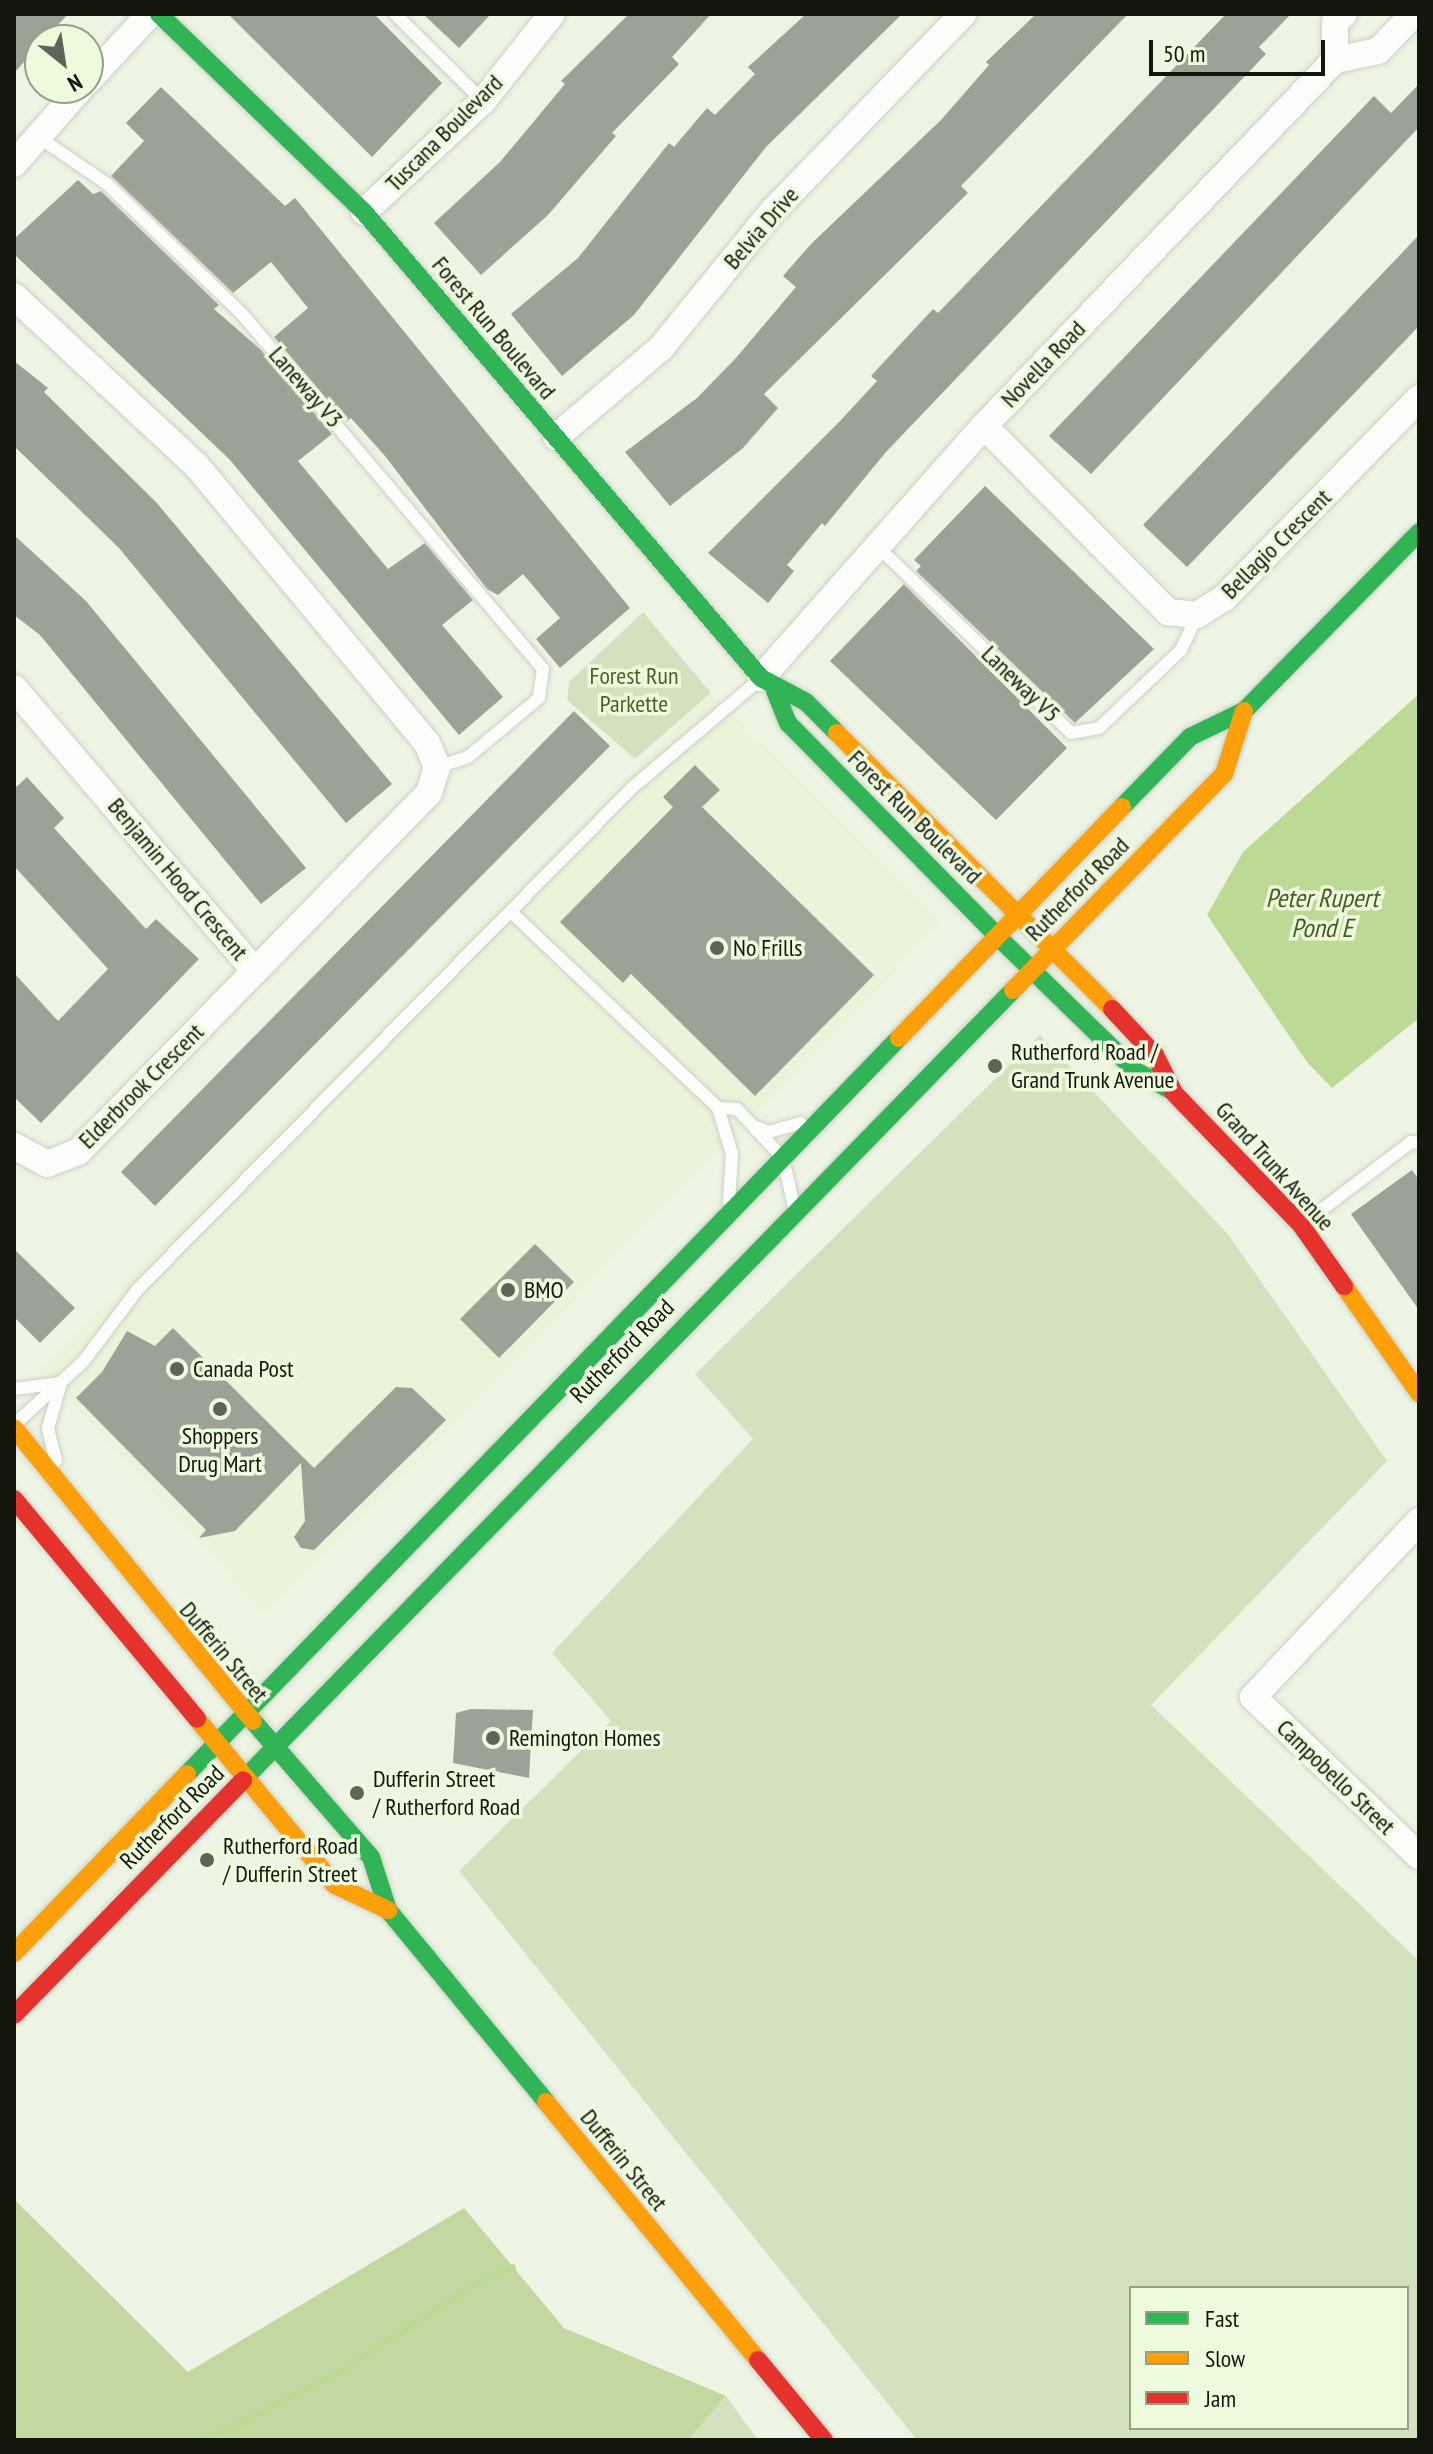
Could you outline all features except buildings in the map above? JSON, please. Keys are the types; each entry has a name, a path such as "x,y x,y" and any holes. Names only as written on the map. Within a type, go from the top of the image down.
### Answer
{"main road":[{"name":"Forest Run Boulevard","path":"159,14 364,212 768,684 788,723 1031,970"},
{"name":"Rutherford Road","path":"14,1953 248,1717 1190,737 1244,711 1419,532"},
{"name":"Forest Run Boulevard","path":"768,684 806,702 1055,946"},
{"name":"Rutherford Road","path":"14,2015 795,1210 1224,774 1244,711"},
{"name":"Grand Trunk Avenue","path":"1055,946 1155,1055 1174,1093"},
{"name":"Grand Trunk Avenue","path":"1031,970 1136,1071 1174,1093 1301,1225 1419,1393"},
{"name":"Dufferin Street","path":"14,1426 248,1717 371,1857 388,1910 824,2440"},
{"name":"Dufferin Street","path":"14,1499 243,1779 335,1885 388,1910"}],"street":[{"path":"104,64 150,14"},
{"name":"Tuscana Boulevard","path":"364,212 483,101 552,14"},
{"name":"Belvia Drive","path":"556,437 661,348 772,212 963,14"},
{"path":"1344,14 1335,22 1335,60 1378,51 1414,14"},
{"name":"Novella Road","path":"768,684 875,544 1335,60"},
{"path":"14,164 66,104"},
{"path":"14,296 196,465 427,743 437,767"},
{"name":"Bellagio Crescent","path":"984,426 1168,612 1197,615 1223,599 1419,398"},
{"name":"Benjamin Hood Crescent","path":"19,702 255,971 429,793 437,767"},
{"name":"Elderbrook Crescent","path":"14,1146 47,1164 78,1152 255,971"},
{"name":"Campobello Street","path":"1419,1521 1253,1697 1419,1856"}],"lane":[{"path":"395,14 483,101"},
{"name":"Laneway V3","path":"37,136 107,184 242,314 543,669 539,698 468,757 437,767"},
{"name":"Laneway V5","path":"875,544 1071,733 1099,728 1181,650 1197,615"},
{"path":"14,1426 61,1383 138,1289 633,787 768,684"},
{"path":"511,912 718,1108 732,1154 731,1197 722,1222"},
{"path":"718,1108 737,1109 783,1158 795,1210"},
{"path":"751,1125 769,1132 823,1116"},
{"path":"1301,1225 1411,1142 1419,1143"},
{"path":"14,1389 61,1383"},
{"path":"61,1383 48,1428 63,1490"}],"shaded area":[{"path":"711,693 942,923 266,1616 40,1367"},
{"path":"14,2199 188,2372 464,2208 564,2328 726,2396 688,2440 14,2440"}],"green space":[{"name":"Forest Run Parkette","path":"643,612 711,693 635,759 567,700 569,682"},
{"path":"1040,1035 1227,1233 1387,1461 1151,1705 1419,1961 1419,2440 917,2440 459,1871 611,1721 552,1653 753,1439 695,1374"},
{"path":"726,2396 758,2440 688,2440"}],"water":[{"name":"Peter Rupert Pond E","path":"1419,694 1419,1018 1332,1088 1307,1062 1207,915 1243,852"}],"waterway":[{"path":"190,2440 232,2427 338,2372 477,2282 512,2267"}],"traffic: fast":[{"path":"159,14 364,212 761,678 806,702 837,733"},
{"path":"1122,807 1190,737 1244,711 1419,532"},
{"path":"775,691 788,723 997,936 1136,1071 1170,1090"},
{"path":"243,1780 1013,990"},
{"path":"187,1774 899,1038"},
{"path":"253,1721 371,1857 388,1910 546,2102"}],"traffic: slow":[{"path":"1013,990 1224,774 1244,711"},
{"path":"837,733 1112,1009"},
{"path":"899,1038 1122,807"},
{"path":"1344,1286 1419,1393"},
{"path":"14,1428 253,1721"},
{"path":"197,1719 335,1885 388,1910"},
{"path":"14,1953 187,1774"},
{"path":"546,2102 758,2360"}],"traffic: jam":[{"path":"1112,1009 1155,1055 1174,1093 1301,1225 1344,1286"},
{"path":"14,1499 197,1719"},
{"path":"14,2015 243,1780"},
{"path":"758,2360 824,2440"}],"place":[{"name":"No Frills","path":"717,948"},
{"name":"Rutherford Road / Grand Trunk Avenue","path":"995,1066"},
{"name":"BMO","path":"508,1290"},
{"name":"Canada Post","path":"177,1369"},
{"name":"Shoppers Drug Mart","path":"220,1409"},
{"name":"Remington Homes","path":"493,1738"},
{"name":"Dufferin Street / Rutherford Road","path":"357,1793"},
{"name":"Rutherford Road / Dufferin Street","path":"207,1860"}]}
